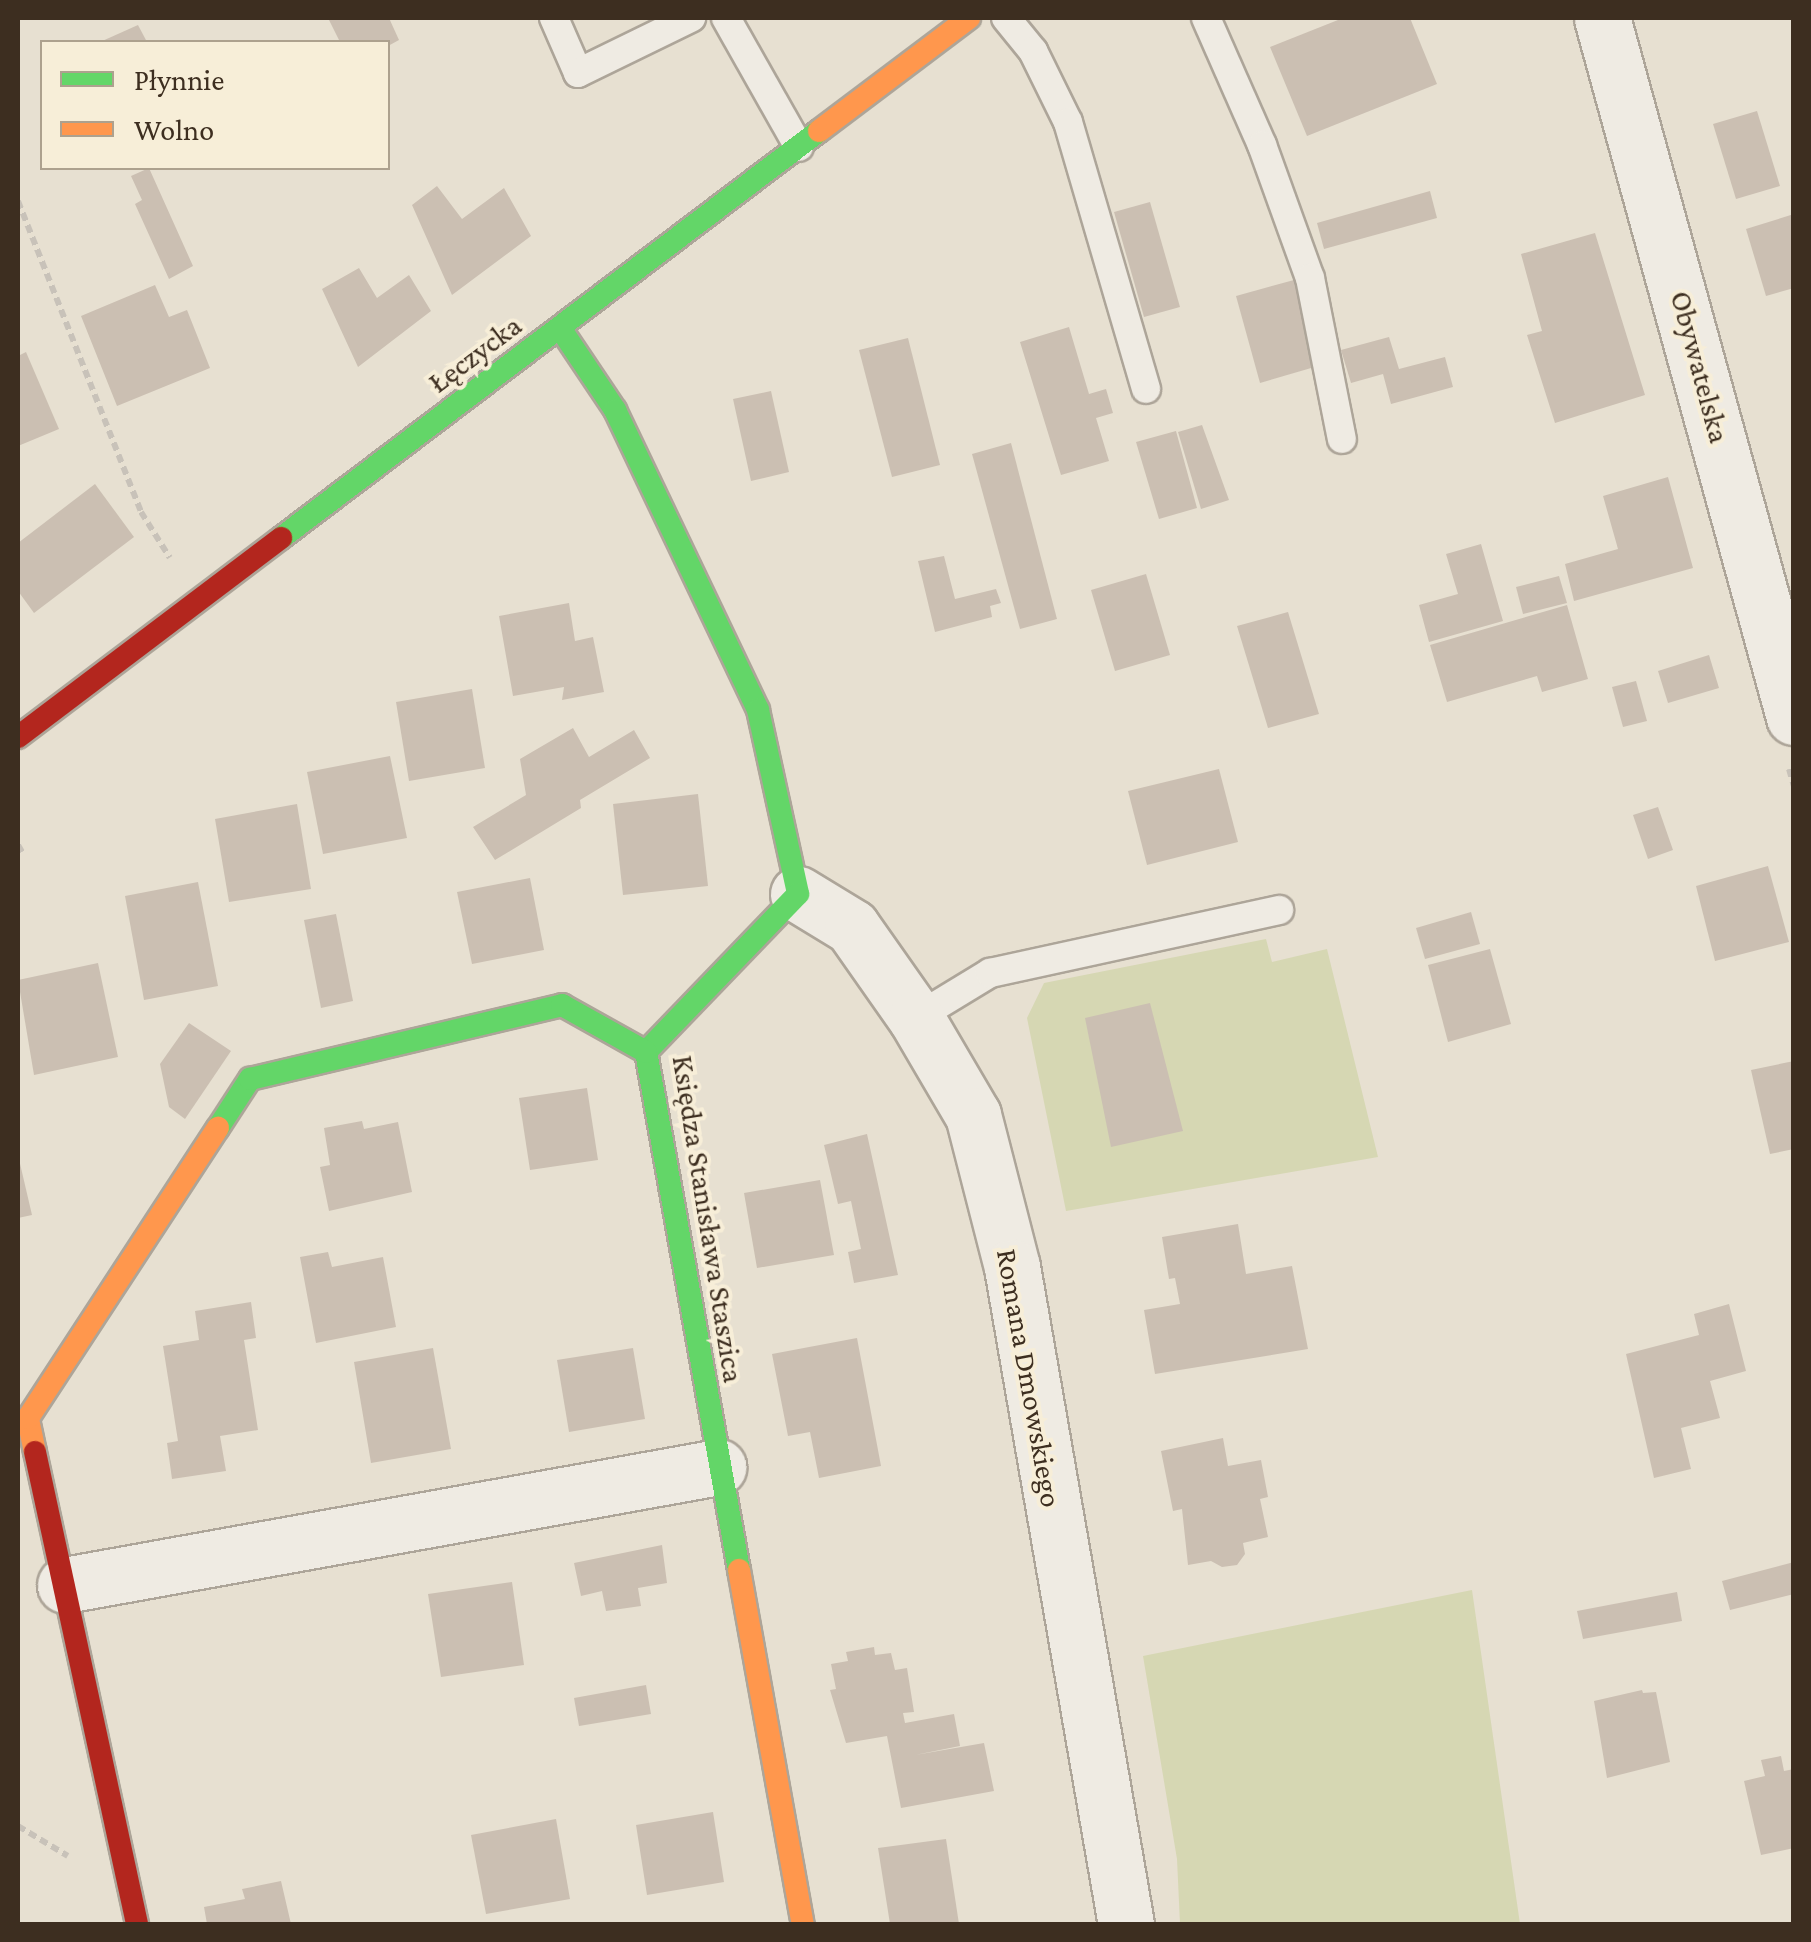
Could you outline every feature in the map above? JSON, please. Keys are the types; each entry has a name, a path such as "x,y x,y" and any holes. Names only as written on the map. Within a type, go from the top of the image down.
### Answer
{"street":[{"name":"Łęczycka","path":"18,738 969,18"},
{"name":"Obywatelska","path":"1602,18 1794,717"},
{"path":"560,328 615,410 758,710 798,894"},
{"name":"Romana Dmowskiego","path":"798,894 852,927 916,1018 973,1115 1012,1267 1126,1924"},
{"name":"Księdza Stanisława Staszica","path":"791,1922 646,1052 798,894"},
{"path":"137,1924 28,1418 250,1078 562,1005 646,1052"},
{"path":"65,1586 718,1467"}],"lane":[{"path":"554,18 578,73 691,18"},
{"path":"726,18 799,147"},
{"path":"1006,18 1034,50 1068,122 1146,389"},
{"path":"1206,18 1262,146 1310,278 1342,439"},
{"path":"916,1018 990,974 1278,910"}],"path":[{"path":"18,200 141,512 200,600"}],"green space":[{"path":"1266,939 1272,962 1327,949 1378,1157 1066,1211 1027,1018 1044,983"},
{"path":"1472,1590 1520,1924 1180,1924 1177,1859 1143,1656"}],"building":[{"path":"328,18 389,18 399,40 390,45 390,40 339,40"},
{"path":"1343,18 1410,18 1437,84 1307,136 1270,47"},
{"path":"138,25 146,40 104,40"},
{"path":"1757,111 1780,186 1736,199 1713,124"},
{"path":"150,170 193,266 169,279 135,204 142,200 131,176"},
{"path":"437,186 462,219 504,188 531,236 452,295 412,205"},
{"path":"1430,191 1437,218 1324,249 1317,223"},
{"path":"1150,202 1180,307 1144,317 1114,212"},
{"path":"1794,214 1794,288 1766,296 1746,229"},
{"path":"1595,233 1645,395 1555,423 1527,335 1542,331 1521,254"},
{"path":"359,268 377,298 409,275 431,311 358,367 322,289"},
{"path":"1294,280 1318,366 1260,383 1236,296"},
{"path":"155,285 169,317 187,310 210,368 117,406 81,316"},
{"path":"1069,327 1089,394 1106,389 1113,413 1096,418 1109,461 1061,475 1020,342"},
{"path":"1389,337 1399,369 1445,357 1453,387 1391,404 1383,374 1351,383 1341,350"},
{"path":"908,338 940,465 892,477 859,350"},
{"path":"26,352 59,429 18,446 18,356"},
{"path":"771,391 789,472 751,481 733,399"},
{"path":"1202,425 1229,500 1201,509 1178,432"},
{"path":"1176,431 1197,508 1159,519 1136,442"},
{"path":"1011,443 1057,619 1020,629 972,454"},
{"path":"1668,477 1693,568 1574,601 1565,564 1618,549 1603,496"},
{"path":"95,484 134,537 34,613 18,591 18,543"},
{"path":"1481,544 1503,621 1429,642 1419,605 1458,594 1446,554"},
{"path":"944,556 955,599 996,589 1001,603 990,606 992,617 935,632 918,561"},
{"path":"1146,574 1170,655 1115,671 1091,590"},
{"path":"1559,576 1567,603 1523,614 1516,587"},
{"path":"569,603 575,641 593,637 604,692 562,700 564,687 513,696 499,616"},
{"path":"1567,605 1588,679 1542,692 1537,676 1447,702 1430,645"},
{"path":"1288,612 1319,714 1268,728 1237,626"},
{"path":"1709,655 1719,688 1668,703 1658,671"},
{"path":"1636,681 1647,721 1623,727 1612,687"},
{"path":"472,689 485,768 409,781 396,702"},
{"path":"573,728 589,757 634,730 650,758 580,800 581,808 495,860 473,827 526,795 520,759"},
{"path":"390,756 407,838 323,854 307,772"},
{"path":"1219,769 1238,842 1147,865 1128,791"},
{"path":"698,794 708,886 623,895 613,804"},
{"path":"297,804 311,889 229,902 215,819"},
{"path":"1658,807 1673,850 1648,859 1633,815"},
{"path":"1768,866 1789,942 1715,961 1696,886"},
{"path":"530,878 544,950 472,964 457,892"},
{"path":"198,882 218,986 144,1000 125,896"},
{"path":"1471,912 1480,944 1425,959 1416,928"},
{"path":"336,914 353,1001 321,1008 304,920"},
{"path":"1490,949 1511,1024 1448,1042 1428,965"},
{"path":"98,963 118,1057 34,1075 18,980"},
{"path":"1150,1003 1183,1131 1111,1147 1085,1018"},
{"path":"189,1023 231,1051 185,1119 169,1107 160,1064"},
{"path":"1794,1061 1794,1149 1770,1154 1751,1070"},
{"path":"587,1088 598,1160 530,1170 519,1098"},
{"path":"362,1121 364,1129 398,1122 412,1192 329,1211 320,1167 330,1165 324,1128"},
{"path":"867,1134 898,1275 854,1283 848,1252 861,1249 851,1201 838,1204 824,1145"},
{"path":"18,1155 32,1215 18,1218"},
{"path":"820,1180 834,1255 757,1268 744,1193"},
{"path":"1238,1224 1246,1274 1292,1266 1308,1349 1155,1374 1144,1310 1180,1304 1175,1278 1169,1279 1162,1237"},
{"path":"328,1252 332,1267 383,1257 396,1327 316,1343 300,1257"},
{"path":"251,1302 256,1338 244,1340 258,1430 220,1436 226,1471 172,1479 167,1443 178,1441 163,1346 199,1340 195,1311"},
{"path":"1729,1304 1746,1371 1710,1381 1720,1418 1681,1428 1691,1469 1654,1478 1626,1354 1699,1335 1694,1314"},
{"path":"857,1338 881,1466 819,1478 810,1432 788,1436 772,1354"},
{"path":"433,1348 451,1449 371,1463 354,1362"},
{"path":"633,1348 645,1419 569,1432 557,1360"},
{"path":"1223,1438 1228,1466 1261,1460 1268,1497 1260,1499 1268,1537 1243,1543 1245,1554 1237,1565 1222,1567 1211,1561 1188,1565 1182,1509 1173,1511 1161,1451"},
{"path":"662,1545 667,1583 638,1588 641,1606 606,1611 602,1591 581,1596 574,1563"},
{"path":"1794,1562 1794,1594 1730,1610 1722,1581"},
{"path":"512,1582 524,1665 441,1677 428,1594"},
{"path":"1677,1592 1682,1621 1583,1639 1577,1611"},
{"path":"874,1647 875,1655 891,1653 895,1670 907,1668 914,1712 903,1713 905,1723 954,1714 960,1746 915,1755 984,1743 994,1791 901,1808 887,1736 846,1743 830,1690 836,1689 831,1664 848,1661 846,1652"},
{"path":"646,1685 651,1714 579,1726 574,1698"},
{"path":"1642,1690 1656,1692 1670,1762 1607,1778 1594,1701"},
{"path":"1781,1756 1784,1771 1794,1769 1794,1848 1761,1855 1744,1781 1765,1776 1761,1760"},
{"path":"713,1812 724,1882 647,1895 636,1825"},
{"path":"556,1819 570,1899 486,1914 471,1835"},
{"path":"946,1839 959,1924 890,1924 878,1848"},
{"path":"281,1881 291,1924 207,1924 204,1907 245,1899 242,1889"}],"traffic: fast":[{"path":"281,538 819,131"},
{"path":"560,328 615,410 758,710 798,894 646,1052 739,1570"},
{"path":"218,1128 250,1079 562,1005 646,1052"}],"traffic: slow":[{"path":"819,131 969,18"},
{"path":"35,1452 28,1418 218,1128"},
{"path":"739,1570 803,1924"}],"traffic: jam":[{"path":"18,737 281,538"},
{"path":"35,1452 137,1924"}]}
